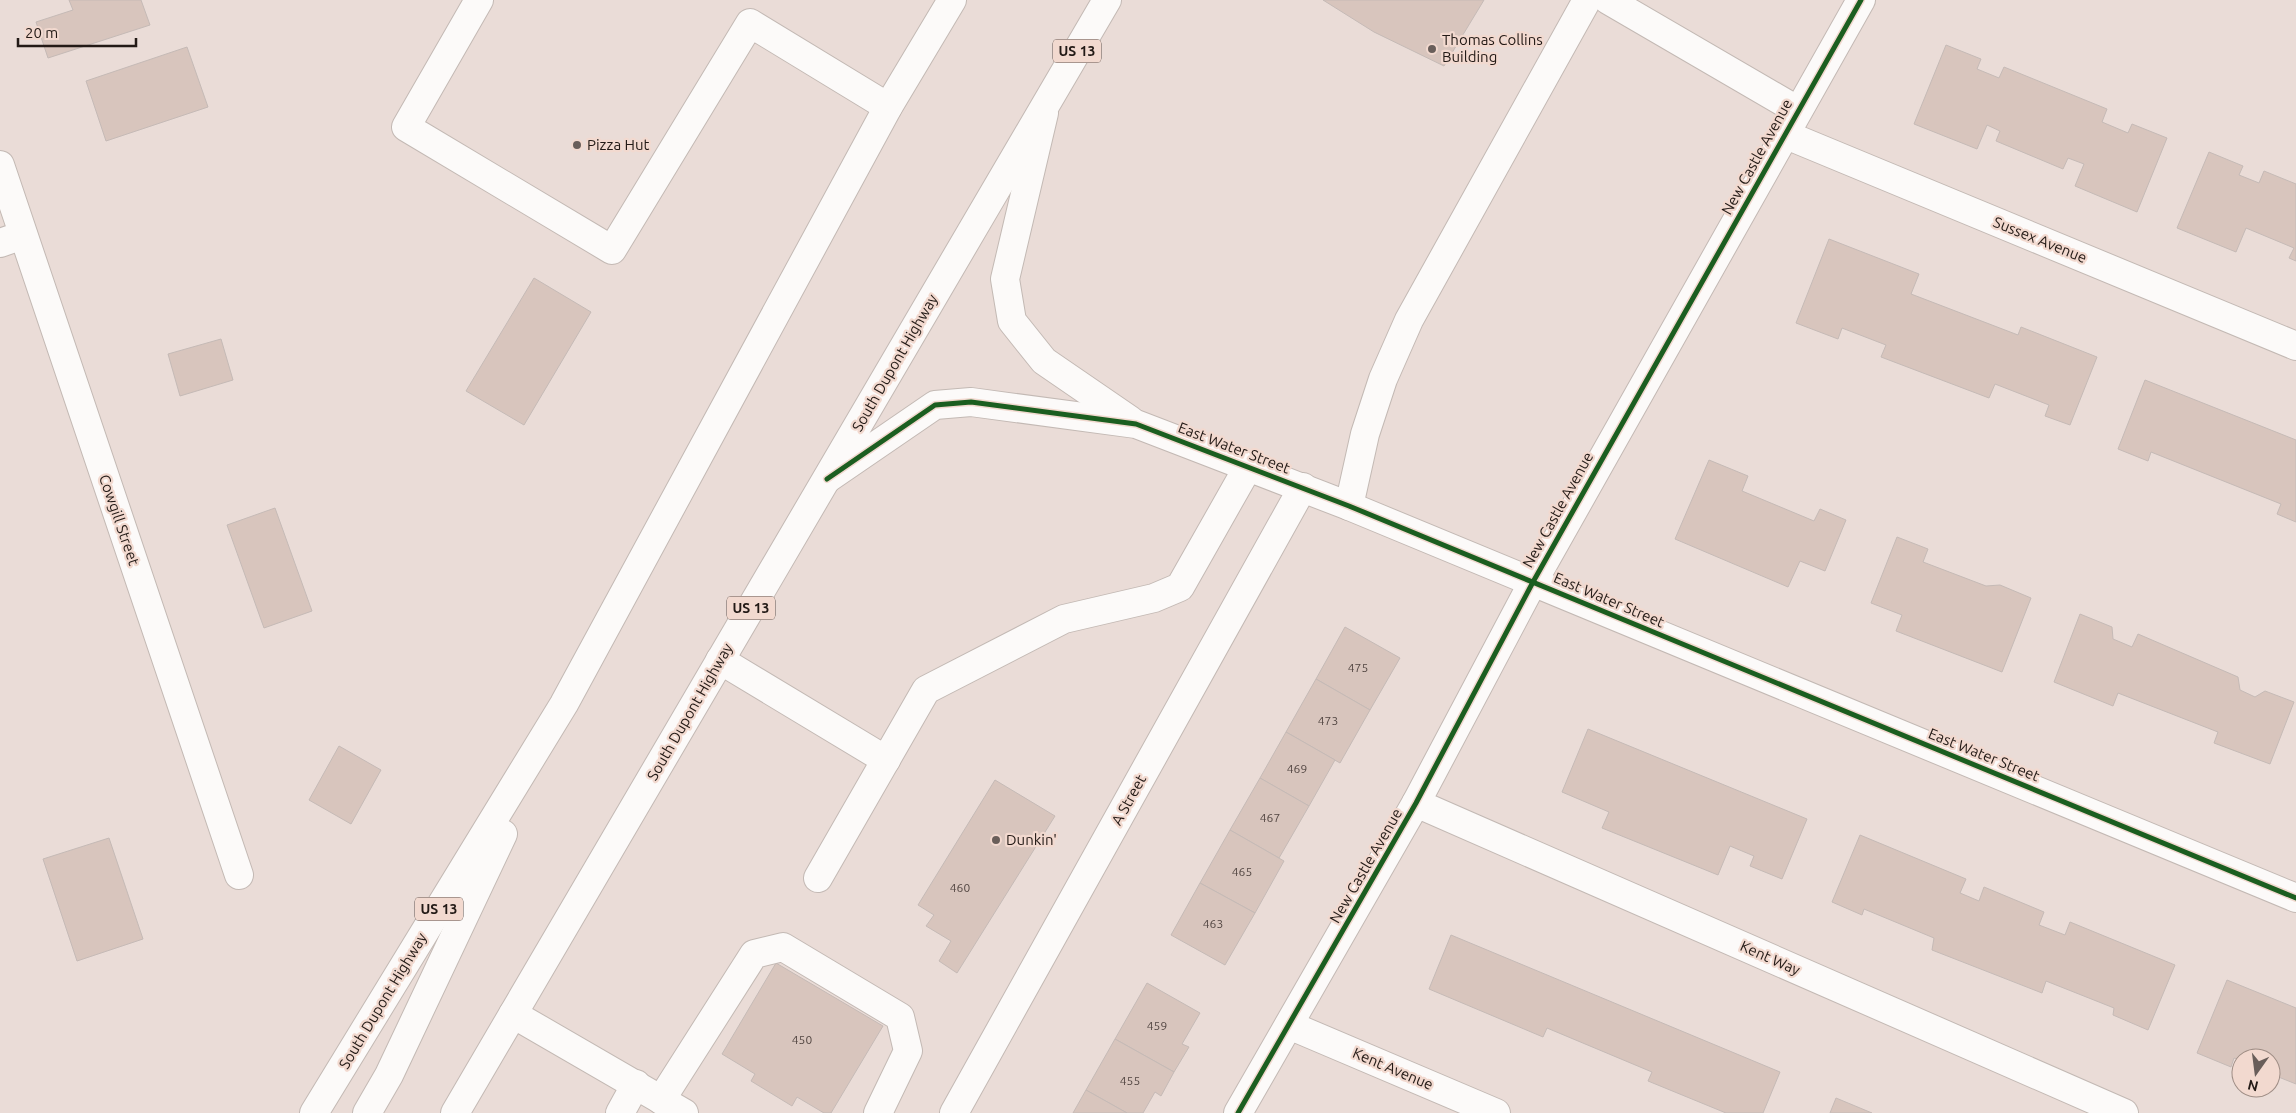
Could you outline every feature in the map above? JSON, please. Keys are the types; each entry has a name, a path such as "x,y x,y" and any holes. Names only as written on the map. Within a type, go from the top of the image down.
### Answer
{"main road":[{"path":"479,0 406,127 612,250 750,23 888,107"},
{"name":"South Dupont Highway","path":"314,1113 564,704 888,107 952,0"},
{"name":"South Dupont Highway","path":"455,1113 1107,0"},
{"path":"1349,506 1365,434 1383,379 1409,320 1588,0"},
{"path":"1608,0 1797,110"},
{"name":"New Castle Avenue","path":"1238,1113 1416,804 1533,582 1860,0"},
{"name":"East Water Street","path":"1047,103 1005,280 1012,321 1044,361 1136,424 1349,506 2296,898"},
{"name":"Sussex Avenue","path":"1784,134 2296,346"},
{"name":"Cowgill Street","path":"0,165 12,239 238,875"},
{"name":"East Water Street","path":"827,479 935,405 971,402 1136,424"},
{"path":"818,878 926,690 1064,619 1154,598 1180,587 1248,467"},
{"name":"A Street","path":"954,1113 1303,488"},
{"path":"720,660 886,760"},
{"path":"367,1113 389,1075 564,704"},
{"name":"Kent Way","path":"1416,804 2124,1113"},
{"path":"513,1014 672,1106 754,954 783,947 900,1017 908,1051 878,1113"},
{"name":"Kent Avenue","path":"1290,1025 1496,1113"},
{"path":"620,1113 636,1084"}],"building":[{"path":"69,0 141,0 150,25 48,58 36,22 73,10"},
{"name":"Thomas Collins Building","path":"1323,0 1484,0 1444,66 1374,32"},
{"path":"1946,45 1981,59 1977,69 1999,78 2004,67 2107,109 2102,122 2128,133 2132,124 2167,138 2137,212 2075,186 2084,164 2068,158 2063,169 1996,141 2000,131 1987,125 1977,149 1914,124"},
{"path":"187,47 208,107 106,141 86,81"},
{"path":"2209,152 2243,166 2239,175 2259,183 2264,171 2296,184 2296,261 2289,258 2294,248 2246,228 2236,252 2177,228"},
{"path":"1829,239 1919,274 1911,294 2018,335 2021,327 2097,357 2070,425 2045,416 2049,405 1995,384 1989,398 1881,357 1886,345 1842,328 1838,339 1796,323"},
{"path":"534,278 591,312 524,425 466,391"},
{"path":"221,339 233,380 180,396 168,354"},
{"path":"2145,380 2296,440 2296,522 2277,514 2281,504 2151,452 2148,461 2118,449"},
{"path":"1709,460 1748,476 1742,491 1814,521 1820,509 1846,520 1825,571 1800,561 1788,587 1675,539"},
{"path":"275,508 312,611 264,628 227,525"},
{"path":"1897,537 1928,549 1923,562 1986,586 2000,585 2031,598 2002,672 1896,631 1902,615 1871,603"},
{"path":"2080,614 2112,627 2113,639 2132,647 2138,634 2238,677 2240,690 2255,697 2265,691 2294,702 2270,764 2214,743 2218,732 2118,693 2113,706 2054,682"},
{"path":"1345,627 1400,658 1370,710 1316,679"},
{"path":"1316,679 1370,710 1340,763 1286,732"},
{"path":"1588,729 1807,819 1782,879 1750,866 1754,856 1730,846 1718,875 1602,828 1609,812 1562,792"},
{"path":"1286,732 1335,760 1309,806 1260,778"},
{"path":"339,746 381,770 351,824 309,800"},
{"path":"1260,778 1309,806 1279,858 1230,830"},
{"path":"995,780 1055,816 957,973 939,961 951,941 926,926 934,915 918,905"},
{"path":"1230,830 1284,861 1255,913 1200,883"},
{"path":"1860,835 1966,879 1960,893 1979,901 1984,887 2044,912 2039,925 2065,935 2070,922 2175,965 2148,1030 2113,1015 2114,1008 2046,981 2042,993 1932,950 1934,938 1864,909 1862,915 1832,902"},
{"path":"109,838 143,939 77,961 43,859"},
{"path":"1200,883 1255,913 1225,965 1171,935"},
{"path":"1451,935 1780,1072 1763,1113 1726,1113 1648,1081 1652,1072 1547,1028 1543,1037 1429,989"},
{"path":"776,963 883,1026 831,1113 824,1113 797,1097 792,1106 751,1081 755,1074 722,1054"},
{"path":"2227,980 2296,1008 2296,1084 2281,1078 2281,1048 2231,1048 2231,1067 2197,1053"},
{"path":"1147,983 1200,1013 1182,1044 1189,1047 1174,1072 1115,1039"},
{"path":"1115,1039 1174,1072 1161,1096 1155,1092 1143,1113 1127,1113 1086,1090"},
{"path":"1086,1090 1127,1113 1073,1113"},
{"path":"1836,1098 1872,1113 1830,1113"}],"cycle path":[{"path":"1238,1113 1416,803 1533,582 1861,0"},
{"path":"827,479 935,405 971,402 1136,424 1349,506 2296,898"}],"place":[{"name":"Thomas Collins Building","path":"1432,49"},
{"name":"Pizza Hut","path":"577,145"},
{"name":"Dunkin'","path":"996,840"}]}
